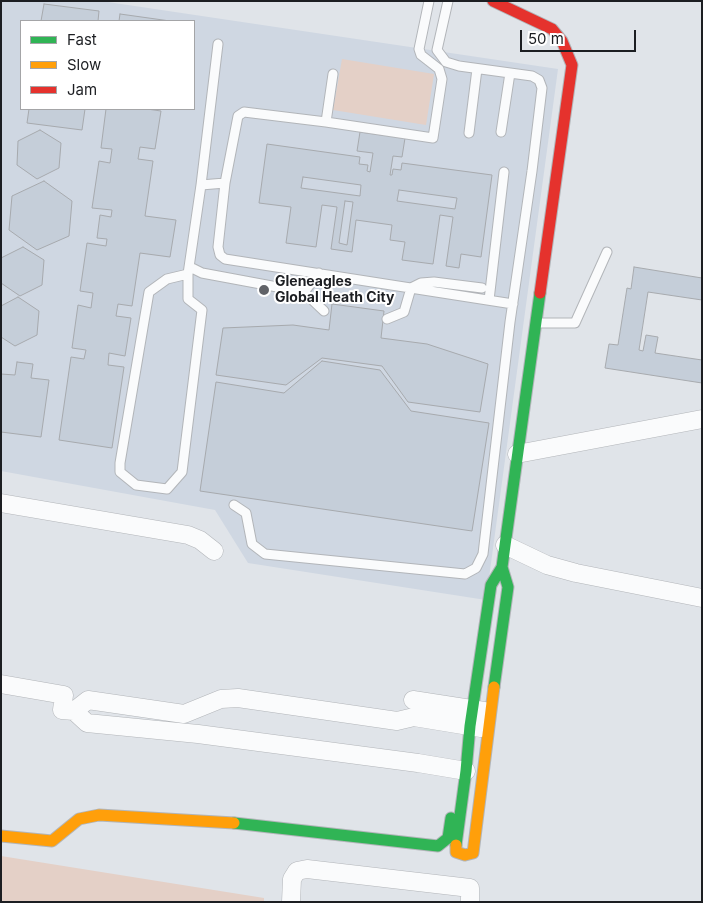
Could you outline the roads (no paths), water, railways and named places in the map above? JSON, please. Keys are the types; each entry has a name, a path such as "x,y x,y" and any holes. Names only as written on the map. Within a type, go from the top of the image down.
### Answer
{"street":[{"path":"1,836 52,841 79,819 98,815 256,824 438,846 448,838 471,718 491,585 502,567 572,65 562,41 552,29 493,1"},
{"path":"517,454 702,419"},
{"path":"1,504 188,535 200,540 214,551"},
{"path":"505,546 547,565 576,573 702,598"},
{"path":"462,770 455,848 456,852 465,855 473,853 474,849 482,775 508,587 502,567"},
{"path":"1,684 64,694 62,710 74,711 87,724 198,734 462,770"},
{"path":"74,711 88,700 184,714 221,699 238,698 397,721 414,717 471,718 491,712"},
{"path":"412,700 471,718 489,729"},
{"path":"291,902 292,879 297,871 307,869 470,888 470,902"}],"lane":[{"path":"429,1 419,49 421,54 439,69 442,79 433,138 244,112 238,116 225,183 218,247 220,255 225,259 513,304"},
{"path":"234,505 246,513 252,544 264,554 465,574 476,568 483,554 513,304 542,88 539,80 532,76 446,62 437,52 448,1"},
{"path":"218,44 189,271 188,299 202,310 182,472 167,489 136,485 120,472 120,462 150,292 167,279 189,271 304,292 324,311"},
{"path":"469,133 477,68"},
{"path":"501,132 510,73"},
{"path":"326,122 334,74"},
{"path":"489,300 504,172"},
{"path":"201,184 225,183"},
{"path":"536,323 574,323 607,252"},
{"path":"304,292 319,273"},
{"path":"388,319 404,312 411,288 421,283 434,282 482,288"}],"place":[{"name":"Gleneagles Global Heath City","path":"264,290"}]}
